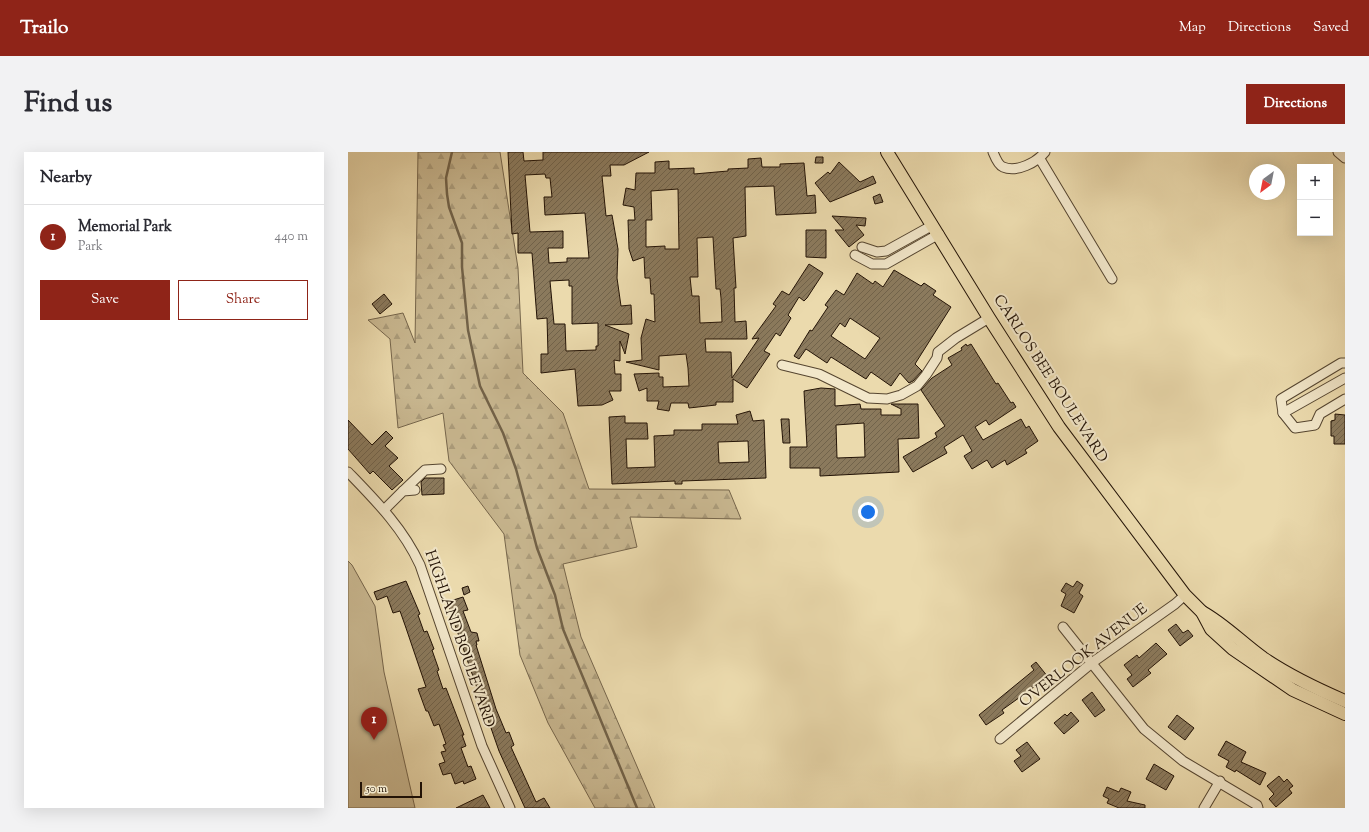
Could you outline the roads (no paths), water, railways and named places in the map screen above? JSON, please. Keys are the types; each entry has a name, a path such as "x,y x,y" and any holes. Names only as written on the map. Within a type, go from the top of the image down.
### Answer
{"main road":[{"name":"CARLOS BEE BOULEVARD","path":"888,152 989,318 1059,427 1185,595 1202,612 1218,621 1264,659 1294,677 1345,701"},
{"name":"CARLOS BEE BOULEVARD","path":"1202,612 1211,629 1233,649 1293,690 1345,714"}],"street":[{"path":"993,152 996,160 1003,167 1013,169 1023,167 1043,155 1112,279"},
{"path":"1338,152 1345,158"},
{"path":"862,247 877,252 886,251 936,229"},
{"path":"855,255 872,264 886,264 936,229"},
{"path":"782,365 819,374 868,398 887,399 901,395 917,386 926,376 937,358 938,352 956,338 989,318"},
{"path":"1345,363 1341,363 1282,399 1283,414 1295,428 1315,425 1320,414 1345,399"},
{"path":"1283,414 1345,378"},
{"path":"384,510 425,470 441,469"},
{"name":"HIGHLAND BOULEVARD","path":"348,472 384,510 407,540 420,565 482,746 510,808"},
{"path":"403,491 415,490"},
{"name":"OVERLOOK AVENUE","path":"1000,739 1093,662 1174,605 1185,595"},
{"path":"1063,627 1093,662 1144,729 1183,761 1220,781 1257,805 1258,808"},
{"path":"1204,808 1220,781"}],"waterway":[{"path":"452,152 446,178 447,194 449,207 462,243 462,267 468,330 480,386 503,433 516,469 537,548 555,595 563,629 637,808"}],"place":[{"name":"Memorial Park","path":"374,740"}]}
